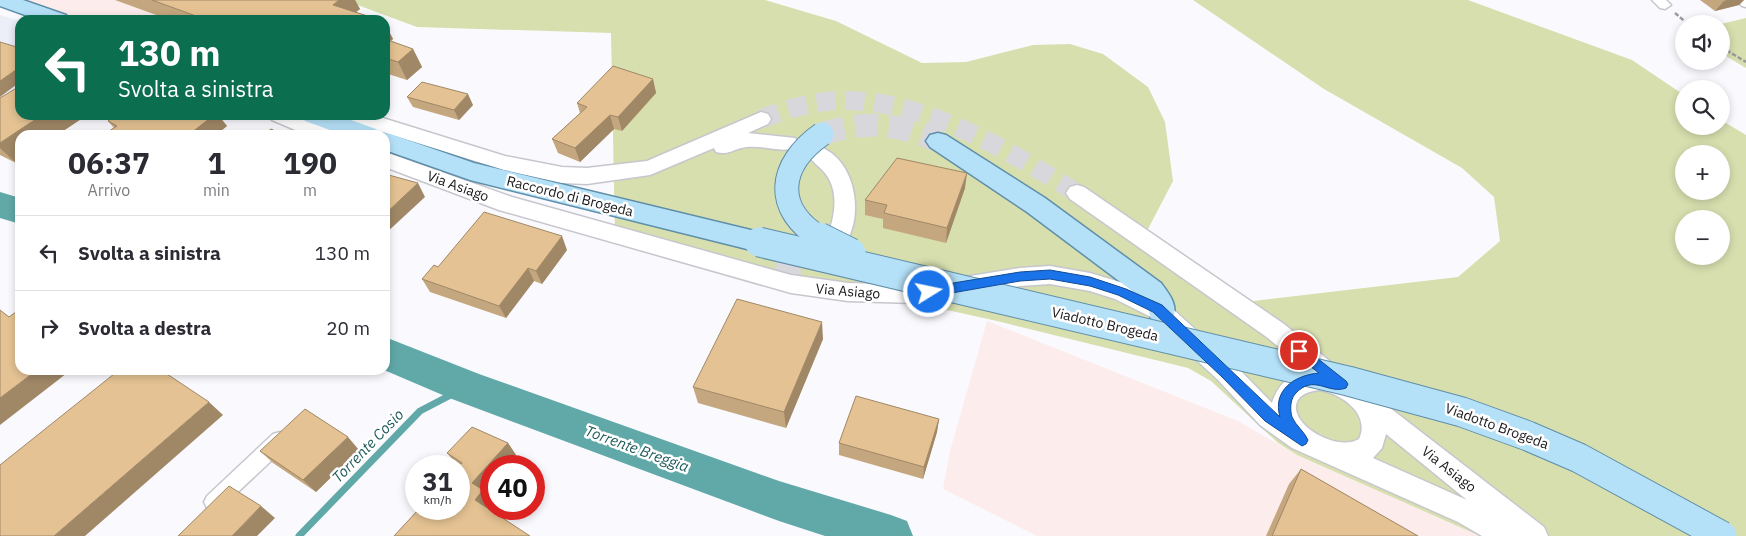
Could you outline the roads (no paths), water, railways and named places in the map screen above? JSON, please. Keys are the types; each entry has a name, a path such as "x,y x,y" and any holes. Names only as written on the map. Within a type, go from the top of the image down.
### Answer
{"main road":[{"path":"3,0 45,15"},
{"path":"327,120 354,130"},
{"path":"938,141 1036,205 1152,291 1160,302 1162,313"},
{"name":"Raccordo di Brogeda","path":"390,143 470,171 758,242"},
{"path":"820,144 801,150 789,168 786,190 792,209 808,229 822,239 890,272"},
{"name":"Viadotto Brogeda","path":"758,242 1348,381 1462,412 1528,436 1579,458 1722,536"}],"street":[{"path":"1742,0 1746,2"},
{"path":"650,168 761,119"},
{"path":"291,120 314,130"},
{"path":"367,120 471,153 539,171 587,176 650,168 747,140 788,143"},
{"path":"820,144 836,171 845,192 846,217 840,233"},
{"name":"Via Asiago","path":"390,161 507,204 791,284 820,290 915,294 1050,274 1090,282 1122,292 1157,309 1227,373 1269,417 1302,440"},
{"path":"1077,193 1276,331 1310,361 1342,384 1364,402 1370,410 1375,426 1371,444 1359,453 1337,455 1320,451 1302,440 1291,428 1285,415 1284,406 1287,393 1300,382 1324,380 1342,384"},
{"path":"735,268 776,269"},
{"name":"Via Asiago","path":"1364,402 1534,536"},
{"path":"199,516 292,428"},
{"name":"Via Asiago","path":"1337,455 1468,513 1507,536"}],"waterway":[{"name":"Torrente Breggia","path":"0,205 15,210"},
{"name":"Torrente Breggia","path":"390,355 466,387 779,501 891,536"},
{"name":"Torrente Cosio","path":"299,536 420,411 466,387"}],"tunnel":[{"path":"761,119 796,107 831,101 864,101 896,107 960,128 1021,159 1077,193"},
{"path":"822,134 866,125 909,130 938,141"},
{"path":"776,269 801,264 824,253"}]}
